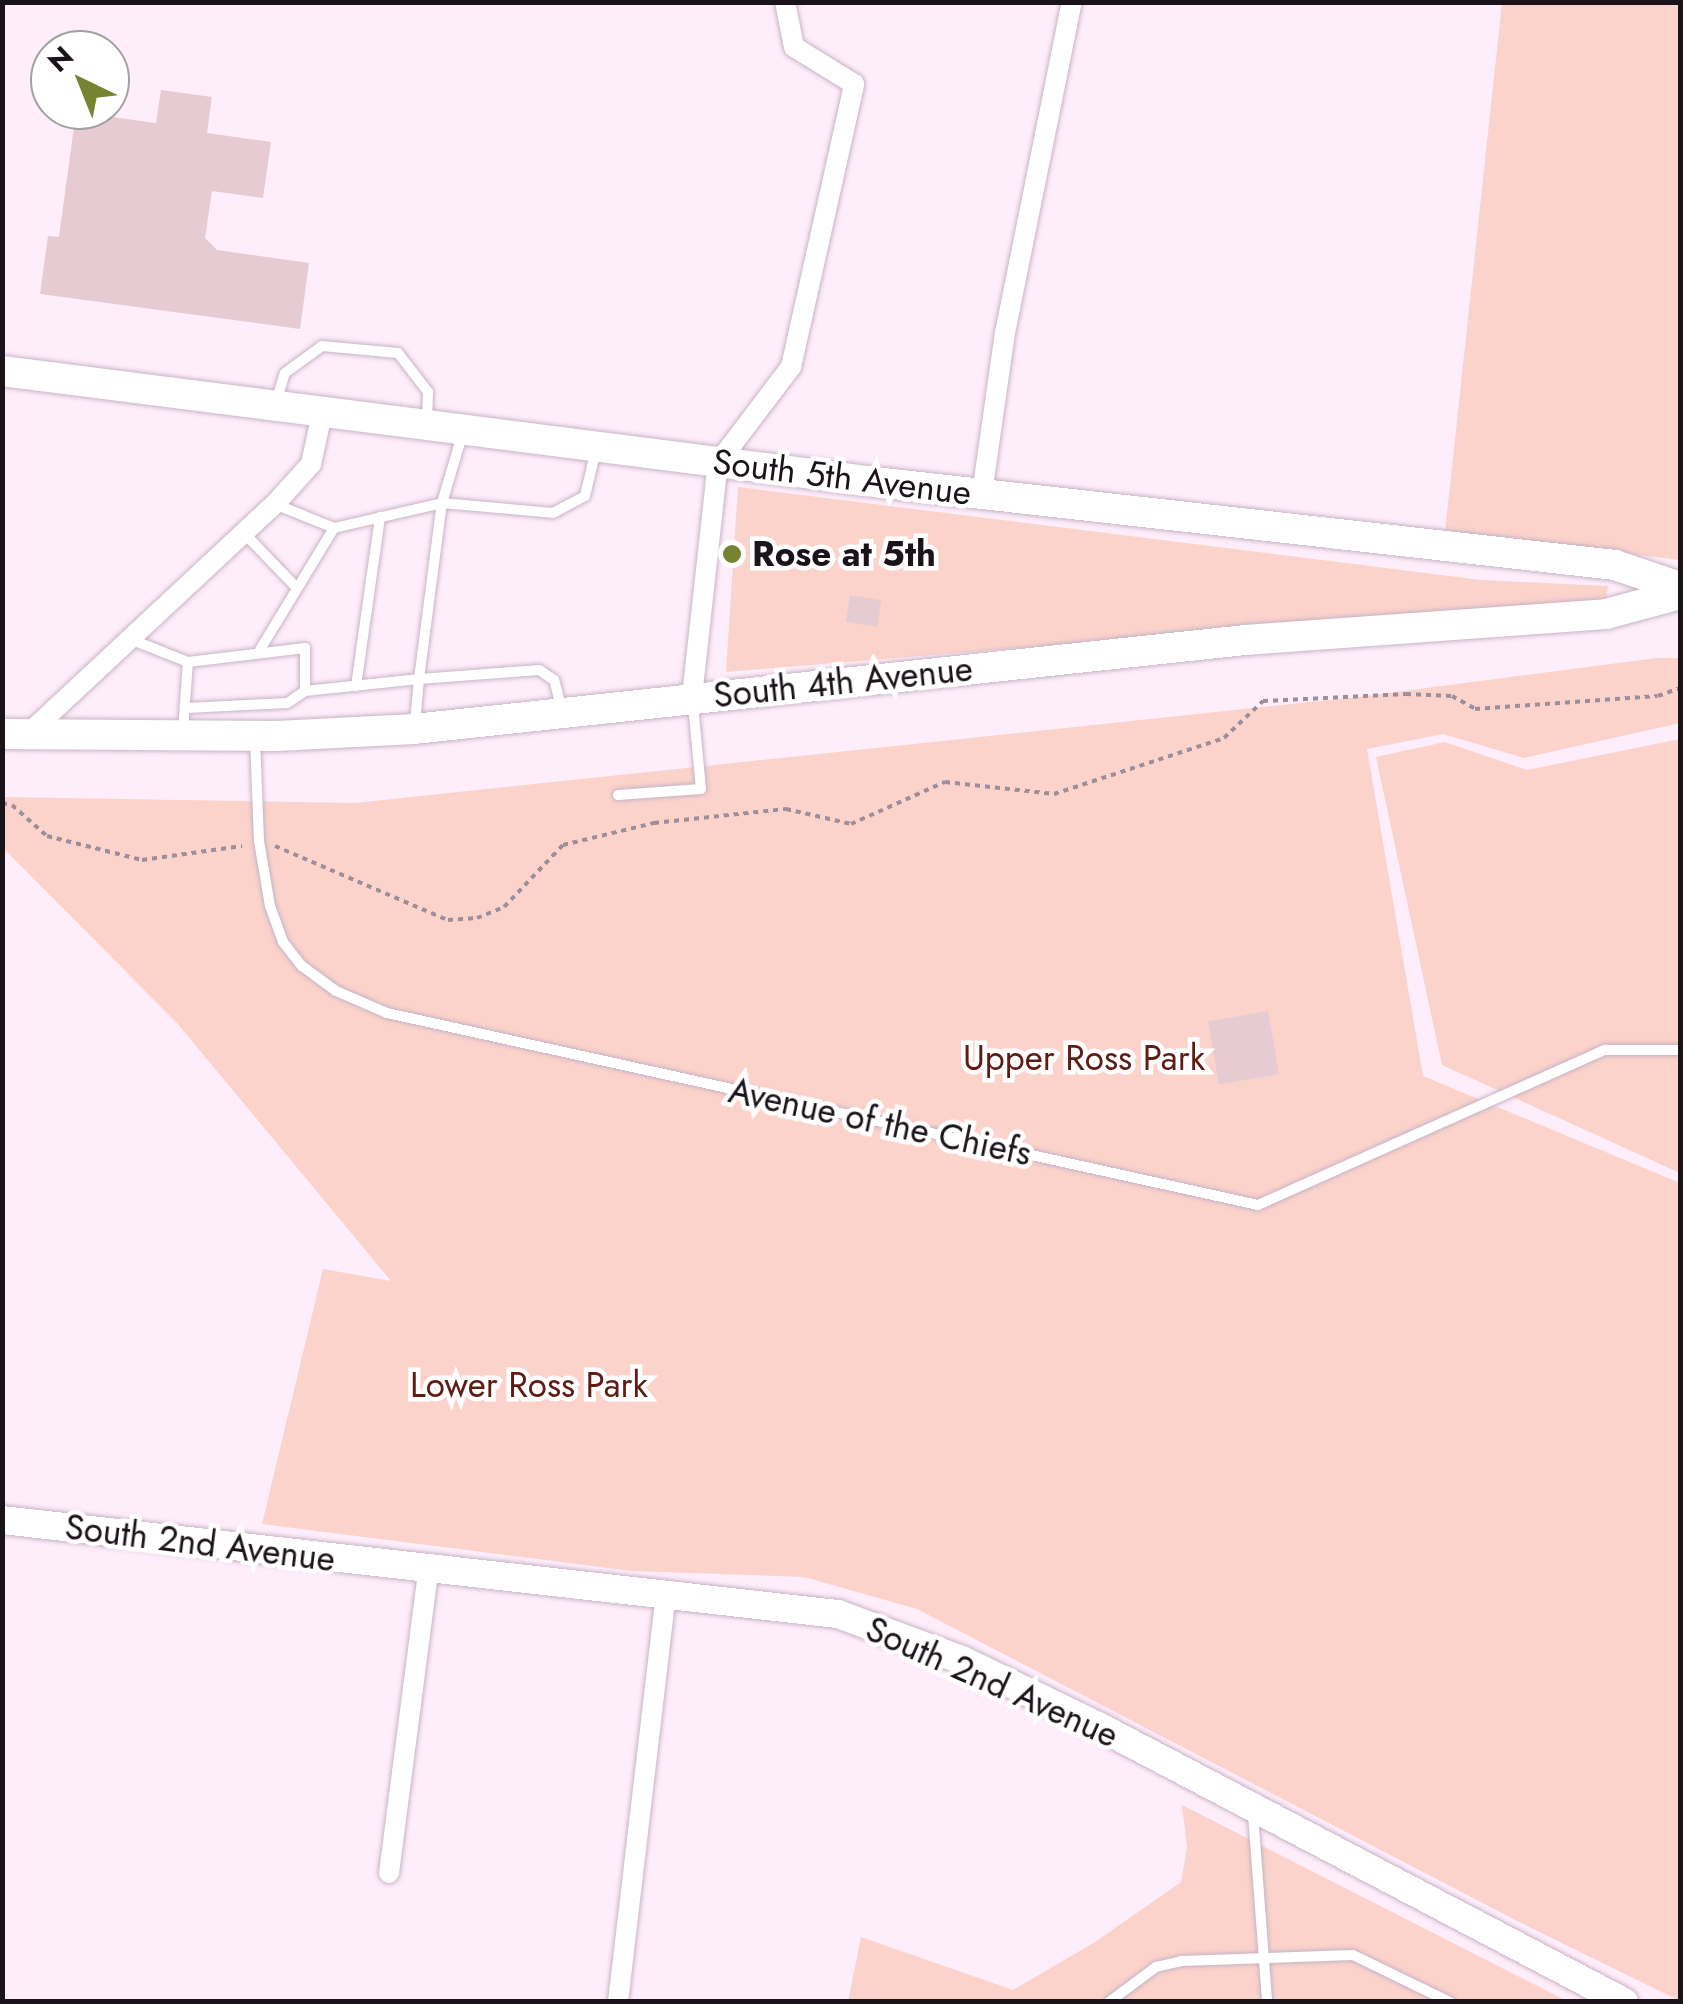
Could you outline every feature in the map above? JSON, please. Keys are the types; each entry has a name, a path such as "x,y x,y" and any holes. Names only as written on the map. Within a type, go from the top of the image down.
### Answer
{"main road":[{"name":"South 5th Avenue","path":"2,371 718,463 1615,565 1680,590"},
{"name":"South 4th Avenue","path":"15,735 184,722 255,736 414,729 1245,640 1606,614 1680,590"}],"street":[{"path":"692,697 718,463 791,367 854,84 794,47 785,2"},
{"path":"982,494 1005,333 1072,2"},
{"path":"15,735 130,639 275,504 311,464 322,414"},
{"name":"South 2nd Avenue","path":"2,1520 838,1614 962,1660 1624,2002"},
{"path":"389,1873 429,1567"},
{"path":"618,2002 666,1595"}],"lane":[{"path":"274,407 284,373 322,346 398,354 428,392 427,426"},
{"path":"414,729 442,503 463,431"},
{"path":"275,504 334,528 442,503 553,512 585,496 596,448"},
{"path":"356,686 380,517"},
{"path":"258,653 334,528"},
{"path":"244,534 297,588"},
{"path":"130,639 188,662 305,648 305,691"},
{"path":"188,662 184,722 287,703 305,691 538,670 554,680 562,712"},
{"path":"618,795 701,789 692,697"},
{"name":"Avenue of the Chiefs","path":"255,736 259,841 270,906 284,942 302,966 336,991 387,1014 1258,1205 1606,1050 1680,1050"},
{"path":"1252,1808 1268,2002"},
{"path":"1108,2002 1156,1967 1264,1956 1354,1954 1450,2002"}],"path":[{"path":"2,804 12,805 47,836 142,860 230,850 259,841 448,920 477,918 504,907 563,845 654,823 786,809 851,824 945,782 1054,794 1224,738 1263,701 1436,695 1452,696 1475,708 1658,696 1680,688"}],"green space":[{"path":"1502,3 1680,3 1680,560 1445,532"},
{"path":"738,487 1481,580 1608,586 1606,600 726,672"},
{"name":"Upper Ross Park","path":"1680,658 1680,723 1524,758 1443,734 1367,749 1423,1076 1680,1183 1680,2001 1521,1923 917,1609 804,1577 632,1571 262,1524 323,1269 391,1281 177,1023 3,848 3,797 355,803 1358,697"},
{"path":"1680,739 1680,1173 1442,1065 1376,757 1445,742 1527,770"},
{"path":"1182,1805 1567,2001 848,2002 861,1937 1013,1990 1095,1942 1181,1882 1187,1847"}],"building":[{"path":"161,90 212,97 207,133 271,142 263,198 212,191 205,238 217,250 309,263 300,329 40,294 48,236 59,237 74,130 130,130 130,119 156,123"},
{"path":"850,595 882,600 877,627 846,622"},
{"path":"1268,1011 1279,1074 1219,1085 1208,1022"}],"place":[{"name":"Rose at 5th","path":"732,554"}],"park label":[{"name":"Lower Ross Park","path":"529,1385"}]}
